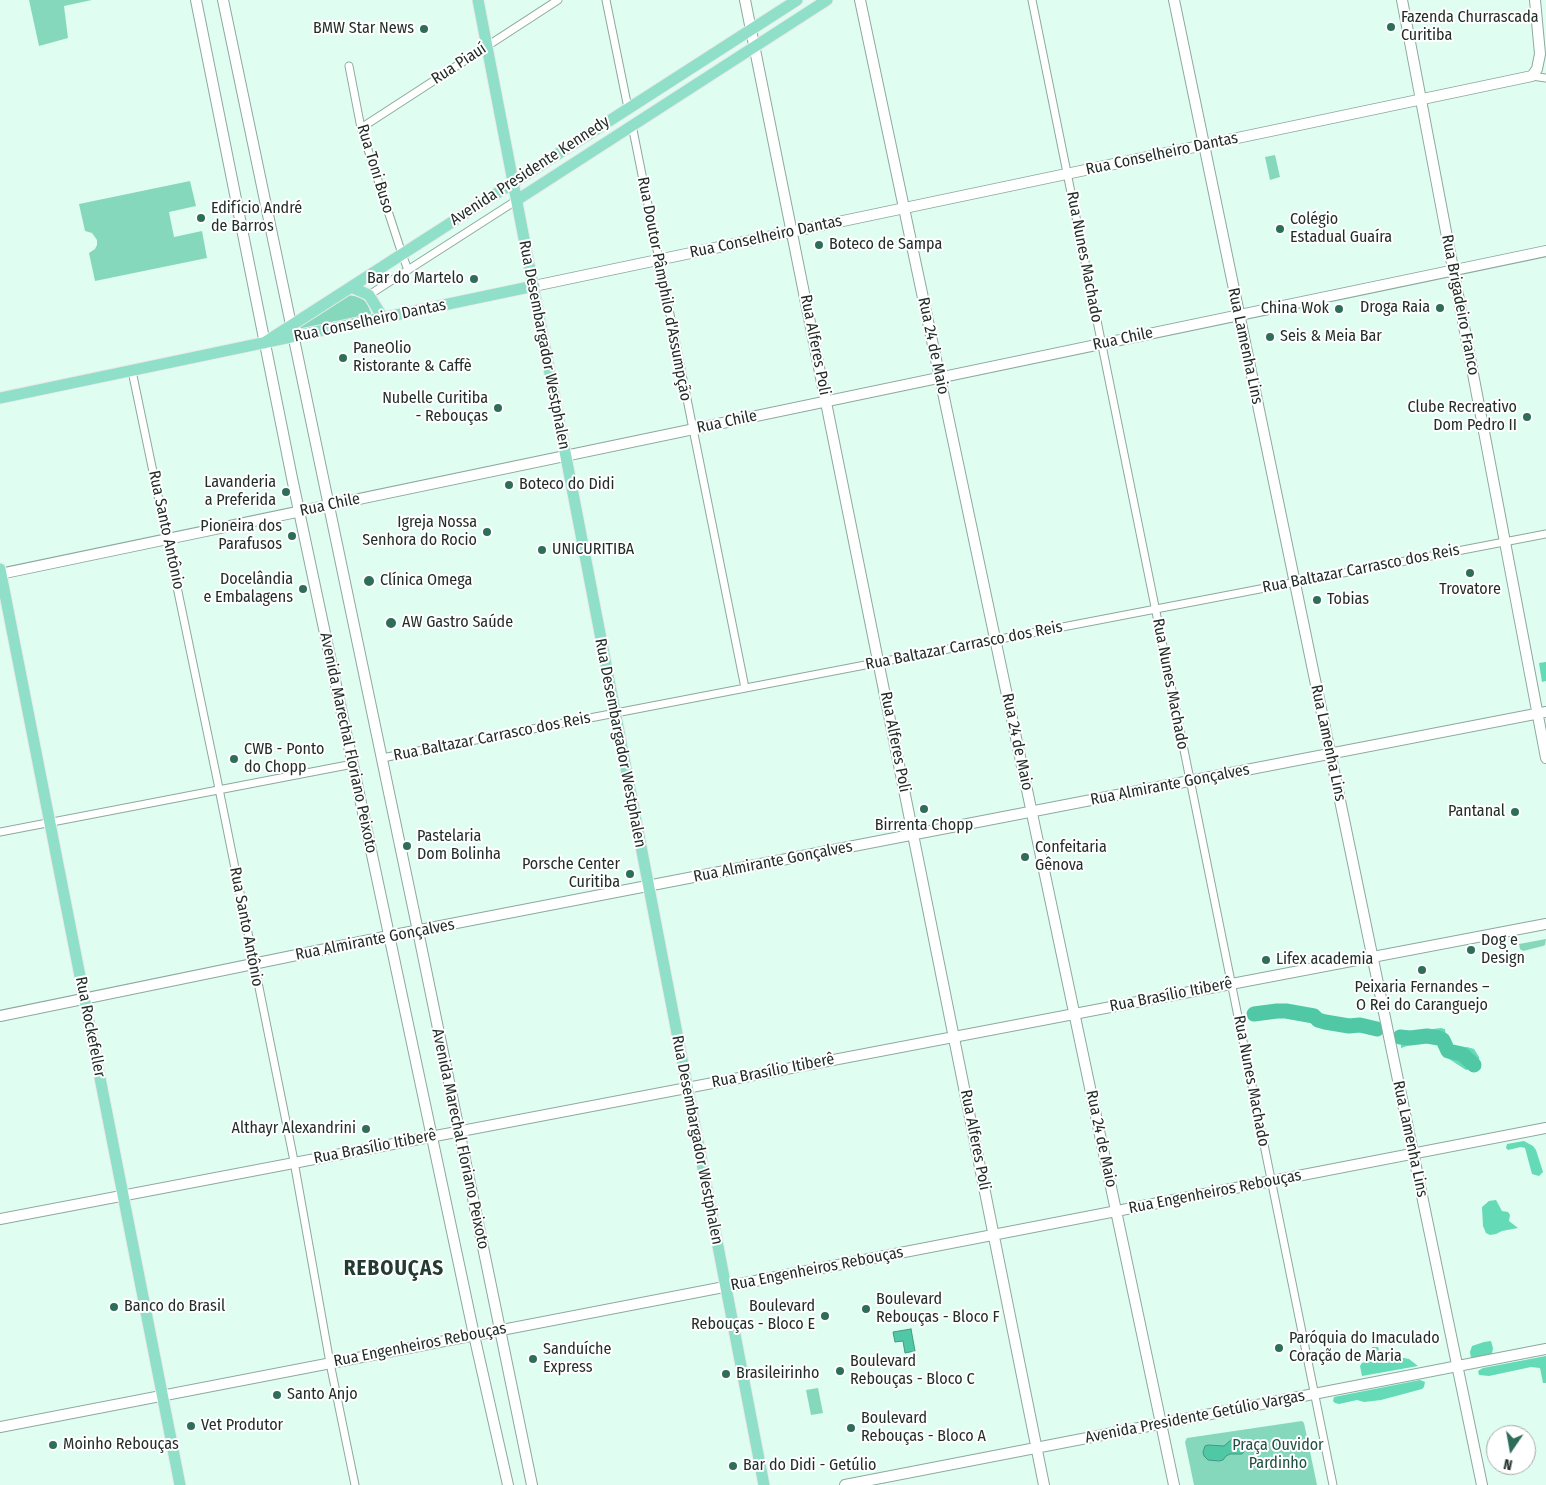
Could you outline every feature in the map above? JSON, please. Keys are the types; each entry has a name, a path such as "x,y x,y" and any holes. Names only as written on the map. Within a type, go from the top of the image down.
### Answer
{"main road":[{"name":"Avenida Marechal Floriano Peixoto","path":"196,0 299,511 474,1335 508,1485"},
{"name":"Avenida Marechal Floriano Peixoto","path":"223,0 532,1485"},
{"name":"Rua Desembargador Westphalen","path":"478,0 764,1485"},
{"name":"Rua Alferes Poli","path":"745,0 1044,1485"},
{"name":"Avenida Presidente Kennedy","path":"292,331 351,287 797,0"},
{"name":"Avenida Presidente Kennedy","path":"517,200 827,0"},
{"name":"Rua 24 de Maio","path":"860,0 1174,1485"},
{"name":"Rua Lamenha Lins","path":"1174,0 1482,1485"},
{"name":"Rua Brigadeiro Franco","path":"1402,0 1505,542 1542,713 1546,758"},
{"path":"1532,76 1537,69 1540,54 1535,0"},
{"path":"695,65 703,80"},
{"name":"Rua Conselheiro Dantas","path":"0,398 264,343 292,331 383,318 1532,76"},
{"path":"587,135 596,149"},
{"name":"Rua Chile","path":"0,572 168,539 1546,251"},
{"path":"351,287 369,295 383,318"},
{"name":"Rua Rockefeller","path":"0,572 180,1485"},
{"name":"Rua Almirante Gonçalves","path":"0,1016 389,936 1542,713"},
{"name":"Rua Brasílio Itiberê","path":"0,1218 1546,924"},
{"name":"Rua Engenheiros Rebouças","path":"0,1426 1546,1128"},
{"name":"Avenida Presidente Getúlio Vargas","path":"844,1485 1546,1349"}],"street":[{"name":"Rua Piauí","path":"361,128 558,0"},
{"path":"606,0 628,108"},
{"name":"Rua Nunes Machado","path":"1032,0 1333,1485"},
{"name":"Rua Toni Buso","path":"348,66 361,128 408,270"},
{"path":"1532,76 1546,78"},
{"name":"Rua Doutor Pâmphilo d'Assumpção","path":"632,125 745,688"},
{"name":"Avenida Presidente Kennedy","path":"369,295 517,200"},
{"name":"Rua Santo Antônio","path":"132,371 168,539 294,1162 330,1363 355,1485"},
{"name":"Rua Baltazar Carrasco dos Reis","path":"382,758 1546,534"},
{"path":"0,832 353,764"}],"green space":[{"path":"29,0 92,0 64,6 68,38 39,46"},
{"path":"1275,155 1280,177 1270,180 1265,157"},
{"path":"190,181 196,206 169,212 174,237 202,231 207,258 95,281 89,253 95,249 97,240 92,233 85,231 79,204"},
{"path":"349,295 364,300 372,315 301,330 300,326"},
{"path":"1546,939 1543,946 1523,951 1520,949 1519,944"},
{"path":"818,1388 823,1413 811,1415 806,1390"},
{"name":"Praça Ouvidor Pardinho","path":"1302,1421 1317,1485 1194,1485 1185,1442 1187,1438"}],"shaded area":[{"path":"1546,662 1546,681 1542,682 1539,663"},
{"path":"1445,1029 1449,1043 1458,1049 1467,1047 1474,1049 1479,1057 1480,1066 1466,1070 1443,1055 1438,1042 1433,1040 1413,1040 1410,1045 1401,1048 1401,1033"},
{"path":"1524,1141 1536,1150 1543,1172 1539,1176 1532,1174 1525,1148 1508,1150 1506,1148 1507,1144"},
{"path":"1496,1200 1502,1211 1508,1212 1510,1215 1509,1221 1518,1228 1490,1235 1486,1233 1483,1226 1482,1207 1489,1201"},
{"path":"911,1329 915,1351 905,1353 903,1341 895,1342 893,1332"},
{"path":"1491,1341 1492,1354 1474,1359 1471,1358 1472,1346"},
{"path":"1372,1347 1378,1347 1382,1359 1404,1358 1409,1359 1418,1366 1362,1376 1360,1366 1362,1363 1370,1360"},
{"path":"1546,1356 1546,1383 1543,1383 1540,1368 1531,1367 1489,1376 1479,1375 1478,1371 1483,1368"},
{"path":"1420,1380 1425,1382 1422,1389 1381,1400 1364,1402 1357,1400 1339,1404 1333,1401 1334,1397"},
{"path":"1232,1439 1243,1441 1245,1451 1242,1454 1230,1454 1219,1461 1208,1460 1204,1456 1205,1446 1224,1446"}],"waterway":[{"path":"1254,1014 1286,1011 1314,1016 1318,1020 1325,1022 1349,1026 1360,1025 1377,1029"},
{"path":"1400,1037 1427,1036 1439,1038 1443,1040 1448,1051 1462,1054 1474,1065"}],"place":[{"name":"Fazenda Churrascada Curitiba","path":"1391,27"},
{"name":"BMW Star News","path":"424,29"},
{"name":"Edifício André de Barros","path":"201,218"},
{"name":"Colégio Estadual Guaíra","path":"1280,229"},
{"name":"Boteco de Sampa","path":"819,245"},
{"name":"Bar do Martelo","path":"474,279"},
{"name":"Droga Raia","path":"1440,308"},
{"name":"China Wok","path":"1339,309"},
{"name":"Seis & Meia Bar","path":"1270,337"},
{"name":"PaneOlio Ristorante & Caffè","path":"343,358"},
{"name":"Nubelle Curitiba - Rebouças","path":"498,408"},
{"name":"Clube Recreativo Dom Pedro II","path":"1527,417"},
{"name":"Boteco do Didi","path":"509,485"},
{"name":"Lavanderia a Preferida","path":"286,492"},
{"name":"Igreja Nossa Senhora do Rocio","path":"487,532"},
{"name":"Pioneira dos Parafusos","path":"292,536"},
{"name":"UNICURITIBA","path":"542,550"},
{"name":"Trovatore","path":"1470,573"},
{"name":"Clínica Omega","path":"369,581"},
{"name":"Docelândia e Embalagens","path":"303,589"},
{"name":"Tobias","path":"1317,600"},
{"name":"AW Gastro Saúde","path":"391,623"},
{"name":"CWB - Ponto do Chopp","path":"234,759"},
{"name":"Birrenta Chopp","path":"924,809"},
{"name":"Pantanal","path":"1515,812"},
{"name":"Pastelaria Dom Bolinha","path":"407,846"},
{"name":"Confeitaria Gênova","path":"1025,857"},
{"name":"Porsche Center Curitiba","path":"630,874"},
{"name":"Dog e Design","path":"1471,950"},
{"name":"Lifex academia","path":"1266,960"},
{"name":"Peixaria Fernandes – O Rei do Caranguejo","path":"1422,970"},
{"name":"Althayr Alexandrini","path":"366,1129"},
{"name":"Banco do Brasil","path":"114,1307"},
{"name":"Boulevard Rebouças - Bloco F","path":"866,1309"},
{"name":"Boulevard Rebouças - Bloco E","path":"825,1316"},
{"name":"Paróquia do Imaculado Coração de Maria","path":"1279,1348"},
{"name":"Sanduíche Express","path":"533,1359"},
{"name":"Boulevard Rebouças - Bloco C","path":"840,1371"},
{"name":"Brasileirinho","path":"726,1374"},
{"name":"Santo Anjo","path":"277,1395"},
{"name":"Vet Produtor","path":"191,1426"},
{"name":"Boulevard Rebouças - Bloco A","path":"851,1428"},
{"name":"Moinho Rebouças","path":"53,1445"},
{"name":"Bar do Didi - Getúlio","path":"733,1466"}],"district":[{"name":"REBOUÇAS","path":"394,1269"}]}
